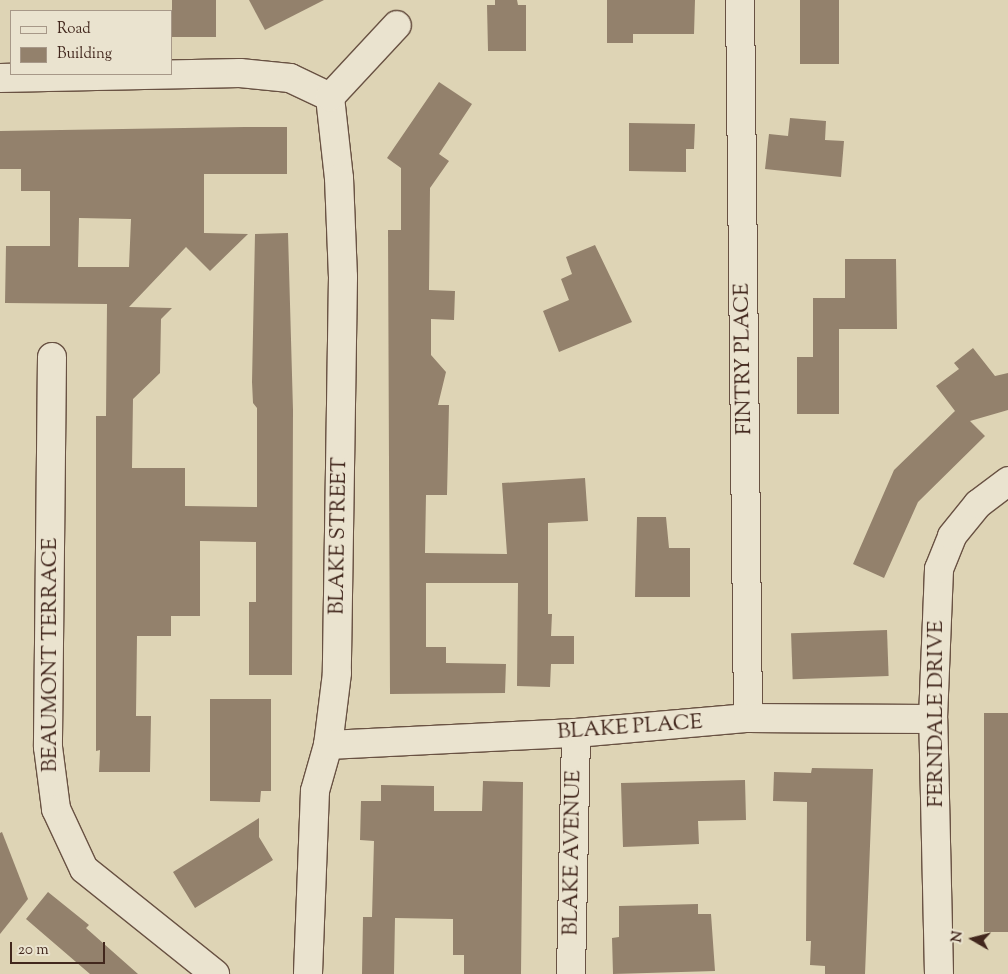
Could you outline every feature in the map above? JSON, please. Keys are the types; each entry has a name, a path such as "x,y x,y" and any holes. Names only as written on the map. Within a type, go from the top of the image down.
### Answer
{"street":[{"name":"FINTRY PLACE","path":"740,0 748,718"},
{"path":"172,74 240,73 290,78 330,96 397,25"},
{"path":"0,78 144,75"},
{"name":"BLAKE STREET","path":"308,974 316,791 328,744 337,673 343,277 339,178 330,96"},
{"name":"BEAUMONT TERRACE","path":"52,357 48,747 56,809 84,869 215,974"},
{"name":"FERNDALE DRIVE","path":"939,974 933,719 938,569 957,530 978,504 1008,481"},
{"name":"BLAKE PLACE","path":"328,744 576,732 748,718 933,719"},
{"name":"BLAKE AVENUE","path":"571,974 576,732"}],"building":[{"path":"172,0 216,0 216,37 172,37"},
{"path":"249,0 324,0 265,30"},
{"path":"495,0 517,0 518,5 526,5 526,51 488,51 487,5 495,5"},
{"path":"607,0 695,0 694,34 633,34 633,43 607,43"},
{"path":"800,0 839,0 839,64 800,64"},
{"path":"439,82 472,104 439,154 449,161 430,188 429,290 455,291 454,320 431,319 431,355 446,372 438,405 449,405 447,495 426,495 425,553 507,554 502,483 585,478 588,521 548,523 548,614 552,614 551,636 574,636 574,664 551,664 550,687 517,686 518,583 426,583 426,647 446,647 446,663 506,664 505,693 390,694 388,230 401,230 401,168 387,158"},
{"path":"790,118 826,121 825,140 844,141 841,177 765,169 769,134 788,136"},
{"path":"629,123 695,124 694,149 686,149 686,172 629,171"},
{"path":"287,127 287,174 204,174 204,233 248,234 210,271 186,247 129,307 172,308 161,319 160,373 133,399 132,468 185,468 185,506 257,507 257,408 253,403 252,382 255,234 288,233 293,410 292,675 249,675 249,602 256,602 256,542 200,541 200,616 171,616 171,636 137,636 136,716 151,716 150,772 99,772 100,750 96,751 96,416 106,416 107,304 5,303 6,246 50,246 50,191 21,191 21,169 0,169 0,131","holes":["79,218 131,219 129,267 78,267"]},
{"path":"595,245 632,322 559,352 543,311 569,300 561,279 572,274 566,257"},
{"path":"845,259 896,259 897,329 839,329 839,414 797,414 797,357 813,357 813,298 845,298"},
{"path":"973,348 995,376 1008,373 1008,410 970,421 985,436 918,502 884,578 853,564 894,470 955,411 936,386 959,369 954,363"},
{"path":"637,517 666,517 669,548 690,548 690,597 635,597"},
{"path":"887,630 889,676 793,679 791,633"},
{"path":"210,699 271,699 271,791 261,791 260,802 210,801"},
{"path":"984,713 1008,713 1008,932 984,932"},
{"path":"812,768 873,769 865,974 825,974 825,966 810,965 811,941 806,941 807,802 773,801 774,772 811,773"},
{"path":"745,780 746,820 698,821 699,844 623,847 621,783"},
{"path":"483,781 523,782 521,974 464,974 464,955 453,955 453,919 395,918 394,974 362,974 363,917 372,917 374,841 360,840 361,801 381,801 381,785 434,786 434,811 482,811"},
{"path":"259,818 259,837 273,860 195,908 173,872"},
{"path":"2,832 28,899 0,934 0,833"},
{"path":"48,892 89,925 86,928 138,974 90,974 26,919"},
{"path":"698,904 698,914 711,914 715,971 613,974 612,938 619,937 619,906"}]}
